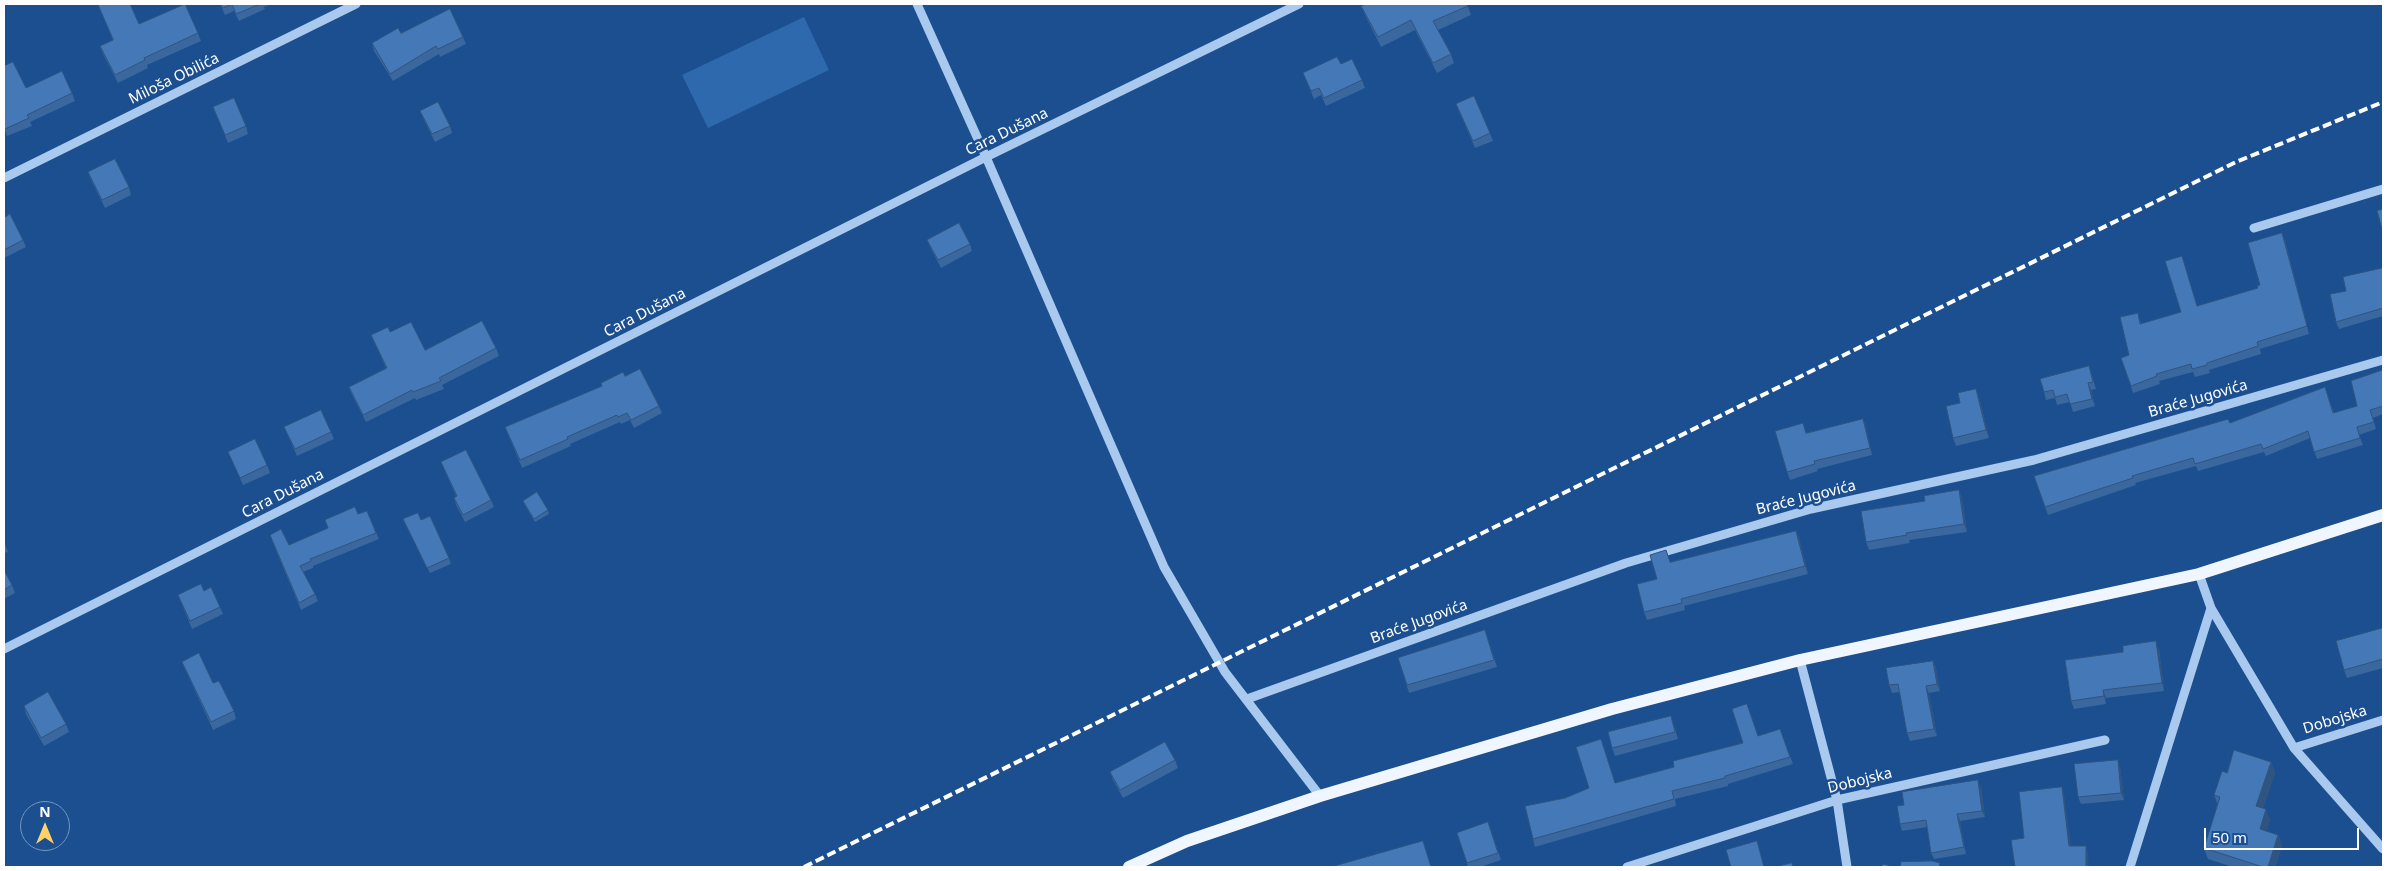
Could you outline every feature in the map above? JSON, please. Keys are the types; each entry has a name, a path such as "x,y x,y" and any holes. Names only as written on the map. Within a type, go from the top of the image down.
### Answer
{"main road":[{"path":"1129,867 1187,841 1320,796 1612,708 1800,660 2199,574 2383,515"}],"street":[{"name":"Miloša Obilića","path":"4,178 356,4"},
{"path":"917,4 986,157 1164,567 1219,662 1320,796"},
{"name":"Cara Dušana","path":"4,649 986,157 1299,4"},
{"path":"2254,228 2383,189"},
{"name":"Braće Jugovića","path":"1246,699 1626,563 1810,509 2034,460 2383,360"},
{"path":"2199,574 2210,608 2294,748 2383,849"},
{"path":"2130,867 2210,608"},
{"path":"1800,660 1837,800 1847,867"},
{"name":"Dobojska","path":"2294,748 2383,720"},
{"name":"Dobojska","path":"1627,867 1837,800 2105,740"}],"shaded area":[{"path":"804,17 829,70 708,128 682,75"}],"building":[{"path":"98,4 130,4 139,24 185,4 198,33 144,58 145,60 115,75 100,46 113,40"},
{"path":"221,4 232,4 223,8"},
{"path":"232,4 260,4 236,14"},
{"path":"1366,4 1467,4 1468,6 1433,21 1451,54 1433,63 1411,20 1378,37 1361,6"},
{"path":"450,9 463,37 438,49 436,46 390,74 372,43 398,28 401,33"},
{"path":"1337,57 1341,64 1352,59 1362,80 1324,98 1319,88 1311,91 1303,73"},
{"path":"13,62 26,88 62,71 72,93 27,115 29,118 5,129 4,66"},
{"path":"1474,96 1490,133 1473,141 1456,104"},
{"path":"234,98 246,126 225,135 213,107"},
{"path":"438,102 450,126 432,134 420,111"},
{"path":"115,159 129,187 102,200 88,172"},
{"path":"2383,209 2383,232 2377,211"},
{"path":"10,214 23,240 4,250 4,218"},
{"path":"959,223 970,244 938,260 927,240"},
{"path":"2282,233 2307,326 2257,342 2258,346 2207,363 2207,365 2192,369 2191,364 2156,374 2157,376 2131,386 2121,358 2129,355 2120,317 2138,313 2140,324 2181,312 2165,261 2182,256 2197,306 2258,288 2257,286 2260,285 2248,243"},
{"path":"2383,268 2383,308 2336,322 2330,294 2346,291 2343,277"},
{"path":"482,321 496,348 439,378 441,381 413,392 412,390 363,415 349,387 387,368 371,335 388,327 390,332 411,322 425,350"},
{"path":"2089,366 2093,382 2088,383 2092,399 2070,404 2067,394 2055,397 2053,390 2044,392 2040,379"},
{"path":"640,369 659,406 631,420 627,413 618,417 617,415 520,460 505,427 602,386 601,383 623,372 625,376"},
{"path":"2383,370 2383,406 2370,410 2374,422 2357,427 2360,438 2314,452 2308,431 2263,449 2261,444 2195,464 2193,458 2132,476 2133,478 2045,507 2034,476 2228,419 2230,423 2325,387 2333,413 2357,406 2351,381"},
{"path":"1976,389 1986,430 1953,438 1946,406 1960,403 1958,393"},
{"path":"321,410 331,432 295,449 284,427"},
{"path":"1863,419 1870,448 1814,461 1815,464 1787,472 1775,431 1803,423 1806,433"},
{"path":"255,439 267,465 240,478 228,452"},
{"path":"466,450 491,500 463,515 454,498 457,496 441,462"},
{"path":"1959,490 1964,524 1906,533 1907,535 1866,542 1861,511 1925,501 1924,496"},
{"path":"537,492 548,510 534,519 523,501"},
{"path":"355,507 358,514 367,511 376,533 310,559 311,561 300,566 315,594 299,603 270,535 281,529 289,545 328,528 325,520"},
{"path":"418,513 421,520 430,516 449,558 427,568 403,519"},
{"path":"1796,531 1805,566 1681,599 1682,603 1644,612 1637,584 1657,579 1650,555 1666,550 1670,562"},
{"path":"4,570 12,585 4,590"},
{"path":"201,584 204,591 211,587 220,607 190,621 178,595"},
{"path":"2383,628 2383,659 2344,670 2336,641"},
{"path":"1485,630 1494,660 1407,685 1398,658"},
{"path":"2156,641 2162,683 2103,690 2104,696 2071,701 2065,660 2123,652 2123,646"},
{"path":"199,653 213,683 219,681 234,711 211,722 182,662"},
{"path":"1933,661 1937,684 1926,686 1934,729 1907,733 1898,684 1889,685 1886,668"},
{"path":"48,692 66,724 41,738 24,706"},
{"path":"1747,704 1758,736 1780,729 1790,757 1725,776 1725,778 1672,791 1674,799 1533,839 1525,806 1565,798 1589,788 1576,747 1601,739 1615,783 1674,767 1673,761 1743,743 1732,709"},
{"path":"1671,716 1675,732 1612,748 1608,732"},
{"path":"1165,742 1175,760 1120,790 1110,772"},
{"path":"2234,750 2271,762 2256,806 2266,809 2260,829 2278,835 2268,867 2204,848 2220,797 2214,795 2222,771 2227,773"},
{"path":"2118,760 2121,793 2078,797 2074,764"},
{"path":"1978,780 1982,811 1957,814 1964,847 1931,853 1926,820 1900,824 1897,806 1904,805 1902,792"},
{"path":"2062,787 2069,846 2086,846 2086,867 2015,867 2011,840 2024,838 2019,792"},
{"path":"1488,822 1498,853 1467,863 1457,833"},
{"path":"1423,841 1431,867 1331,867"},
{"path":"1757,841 1764,867 1731,867 1726,850"},
{"path":"1932,861 1940,863 1939,867 1900,867 1901,862"},
{"path":"1792,863 1793,867 1774,867"},
{"path":"1883,864 1895,867 1882,867"}],"railway":[{"path":"804,867 2236,162 2383,102"}]}
